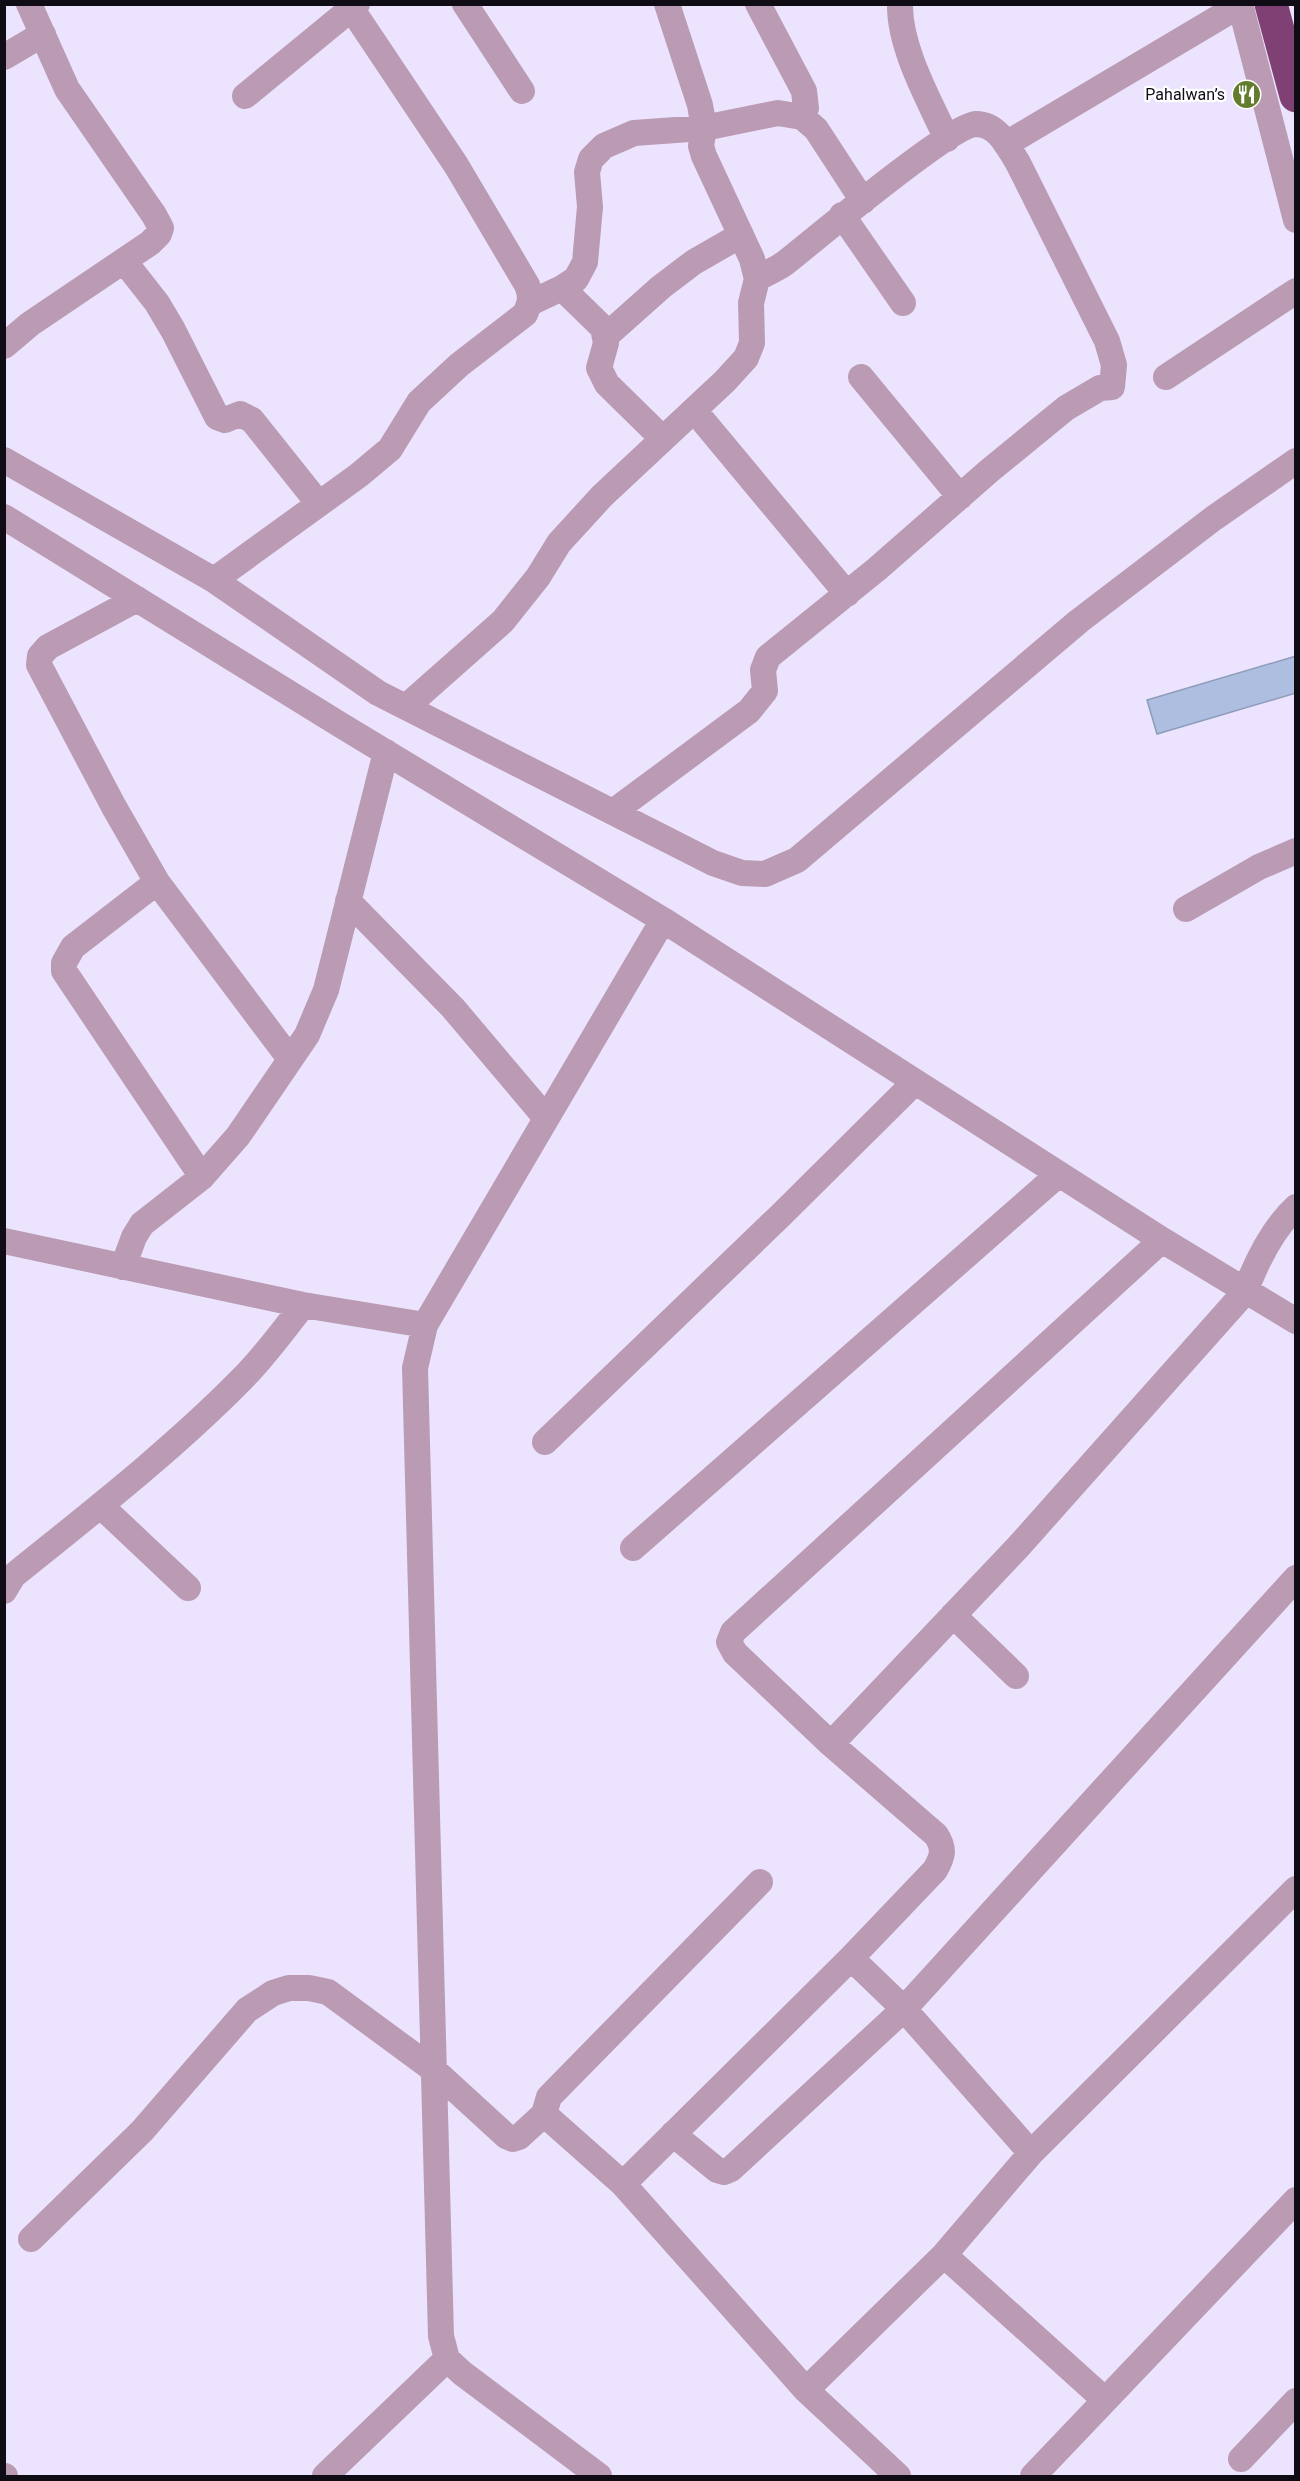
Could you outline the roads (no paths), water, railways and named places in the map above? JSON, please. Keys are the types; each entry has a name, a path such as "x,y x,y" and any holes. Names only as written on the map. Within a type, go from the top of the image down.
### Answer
{"highway":[{"path":"1270,4 1296,96"}],"street":[{"path":"4,346 30,324 150,243 159,234 160,228 154,215 67,89 29,4"},
{"path":"465,4 522,91"},
{"path":"406,707 503,621 538,577 559,543 602,496 746,358 752,343 751,303 757,279 752,259 704,156 701,146 704,128 700,105 667,4"},
{"path":"758,4 804,91 806,108 802,117"},
{"path":"900,4 900,21 913,61 947,139"},
{"path":"1006,144 1240,5 1296,220"},
{"path":"214,580 390,449 419,402 459,364 525,314 531,303 531,294 527,285 456,165 354,6 245,96"},
{"path":"4,57 43,34"},
{"path":"531,303 576,279 585,262 590,207 587,171 591,159 604,146 634,133 704,128 778,113 802,117 816,129 863,201"},
{"path":"613,813 749,711 765,691 763,670 768,657 847,594 1066,408 1100,388 1112,387 1114,364 1107,341 1017,163 1001,137 989,127 976,124 966,127 947,139 842,215 782,265 757,279"},
{"path":"842,215 903,303"},
{"path":"606,336 686,268 741,236"},
{"path":"124,261 157,303 217,417 225,420 240,414 252,420 319,504"},
{"path":"562,288 597,322 606,336 600,361 602,376 619,398 663,439"},
{"path":"1166,377 1296,291"},
{"path":"861,377 960,497"},
{"path":"694,410 847,594"},
{"path":"4,460 214,580 378,693 713,863 742,873 765,874 797,860 1079,621 1214,518 1296,460"},
{"path":"4,517 663,920 1162,1240 1247,1285 1296,1321"},
{"path":"137,599 48,647 40,656 39,665 114,807 157,882 290,1059"},
{"path":"123,1267 134,1237 142,1224 202,1177 238,1136 307,1035 326,990 386,752"},
{"path":"1186,909 1259,867 1296,851"},
{"path":"157,882 73,947 64,963 64,971 202,1177"},
{"path":"348,901 453,1008 546,1118"},
{"path":"599,2476 462,2373 447,2359 441,2336 415,1368 425,1326 663,920"},
{"path":"545,1442 780,1216 915,1082"},
{"path":"633,1548 1059,1174"},
{"path":"831,1744 1018,1547 1247,1285 1288,1213 1296,1207"},
{"path":"623,2184 851,1958 935,1870 942,1858 943,1846 936,1835 831,1744 735,1653 729,1642 733,1632 1162,1240"},
{"path":"4,1241 303,1305 425,1326"},
{"path":"4,1591 13,1576 101,1506 242,1379 303,1305"},
{"path":"101,1506 188,1588"},
{"path":"674,2134 717,2170 724,2172 731,2169 904,2008 1296,1578"},
{"path":"953,1615 1016,1676"},
{"path":"31,2239 142,2132 247,2010 273,1994 289,1988 309,1988 328,1992 434,2070 506,2136 513,2139 519,2137 544,2114 549,2097 760,1882"},
{"path":"806,2390 944,2255 1032,2153 1296,1889"},
{"path":"851,1958 904,2008 1032,2153"},
{"path":"544,2114 623,2184 806,2390 898,2476"},
{"path":"1033,2476 1296,2199"},
{"path":"944,2255 1104,2400"},
{"path":"325,2476 447,2359"},
{"path":"1241,2459 1296,2400"}],"place":[{"name":"Pahalwan’s","path":"1246,94"}]}
